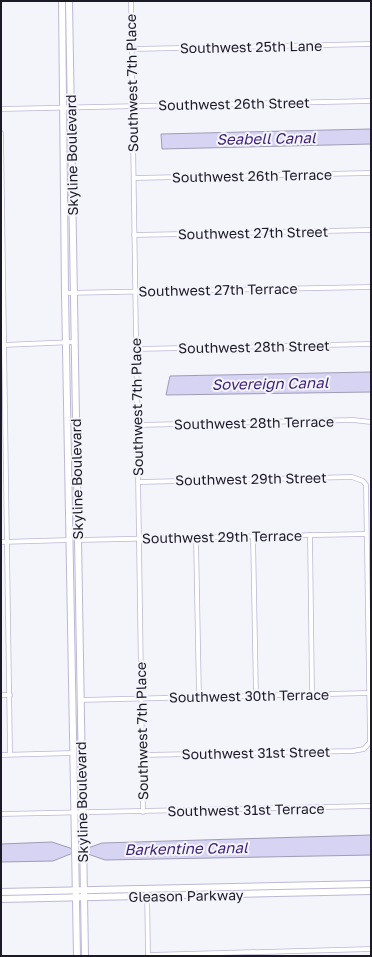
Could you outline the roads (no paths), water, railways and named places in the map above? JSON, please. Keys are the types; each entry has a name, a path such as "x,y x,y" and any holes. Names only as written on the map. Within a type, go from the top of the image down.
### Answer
{"street":[{"name":"Skyline Boulevard","path":"62,1 65,293 77,956"},
{"name":"Skyline Boulevard","path":"70,1 74,342 85,956"},
{"name":"Southwest 7th Place","path":"131,1 143,812"},
{"name":"Southwest 25th Lane","path":"132,49 371,44"},
{"name":"Southwest 26th Street","path":"1,109 371,101"},
{"path":"1,133 3,424 6,482 10,754"},
{"name":"Southwest 26th Terrace","path":"134,178 371,173"},
{"name":"Southwest 27th Street","path":"134,235 371,230"},
{"name":"Southwest 27th Terrace","path":"65,293 371,287"},
{"path":"2,345 74,342"},
{"name":"Southwest 28th Street","path":"136,349 371,344"},
{"name":"Southwest 28th Terrace","path":"138,425 353,420 371,422"},
{"name":"Southwest 29th Street","path":"139,482 352,477 363,481 366,485 366,534"},
{"path":"1,482 6,482"},
{"path":"366,534 370,617 369,693"},
{"name":"Southwest 29th Terrace","path":"78,540 366,534"},
{"path":"310,535 312,694"},
{"path":"253,536 256,696"},
{"path":"196,538 199,697"},
{"path":"1,542 78,540"},
{"name":"Southwest 30th Terrace","path":"80,700 369,693"},
{"name":"Southwest 31st Street","path":"142,755 364,750 370,742 369,693"},
{"path":"1,695 10,695"},
{"path":"72,700 80,700"},
{"path":"1,755 81,753"},
{"name":"Southwest 31st Terrace","path":"1,814 371,806"},
{"name":"Gleason Parkway","path":"1,892 371,884"},
{"path":"147,889 148,955 261,954 371,949"},
{"name":"Gleason Parkway","path":"1,899 371,892"},
{"path":"318,951 318,956"}],"water":[{"name":"Seabell Canal","path":"371,129 371,144 162,149 161,134"},
{"name":"Sovereign Canal","path":"371,372 371,392 166,395 170,376"},
{"name":"Barkentine Canal","path":"371,835 371,855 105,860 85,853 73,853 53,861 1,862 1,844 52,842 73,849 85,849 102,843"}]}
